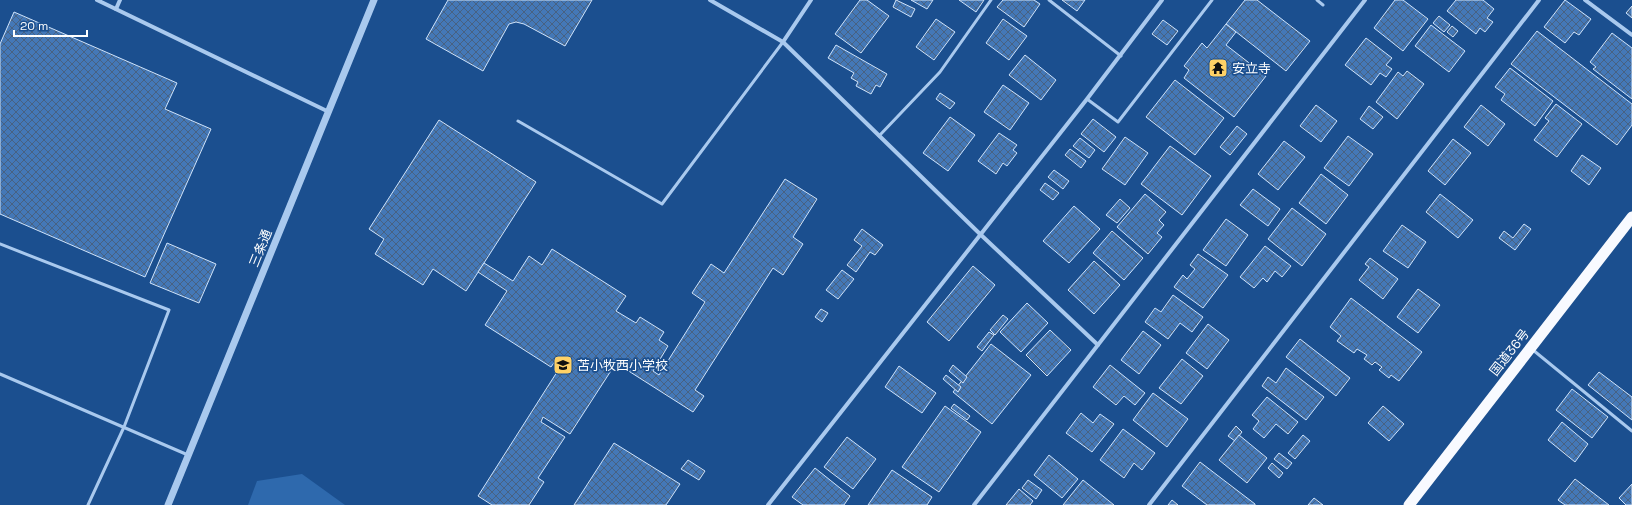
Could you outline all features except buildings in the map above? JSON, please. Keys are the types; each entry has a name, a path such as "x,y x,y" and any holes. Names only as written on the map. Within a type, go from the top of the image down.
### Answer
{"highway":[{"name":"国道36号","path":"1409,505 1632,216"}],"street":[{"path":"97,0 329,112"},
{"path":"116,9 120,0"},
{"name":"三条通","path":"168,505 374,0"},
{"path":"710,0 783,42 980,234 1098,345"},
{"path":"783,42 810,0"},
{"path":"768,505 1121,56 1162,0"},
{"path":"974,505 1365,0"},
{"path":"1149,505 1539,0"},
{"path":"1585,0 1632,35"}],"lane":[{"path":"879,136 940,72 991,0"},
{"path":"1049,0 1121,56"},
{"path":"1087,99 1118,122 1212,0"},
{"path":"1317,0 1323,5"},
{"path":"518,121 662,204 783,42"},
{"path":"0,244 169,310 124,427 88,505"},
{"path":"1530,348 1632,431"},
{"path":"0,374 188,455"}],"shaded area":[{"path":"302,474 345,505 248,505 257,481"}],"place":[{"name":"安立寺","path":"1218,68"},
{"name":"苫小牧西小学校","path":"563,365"}]}
